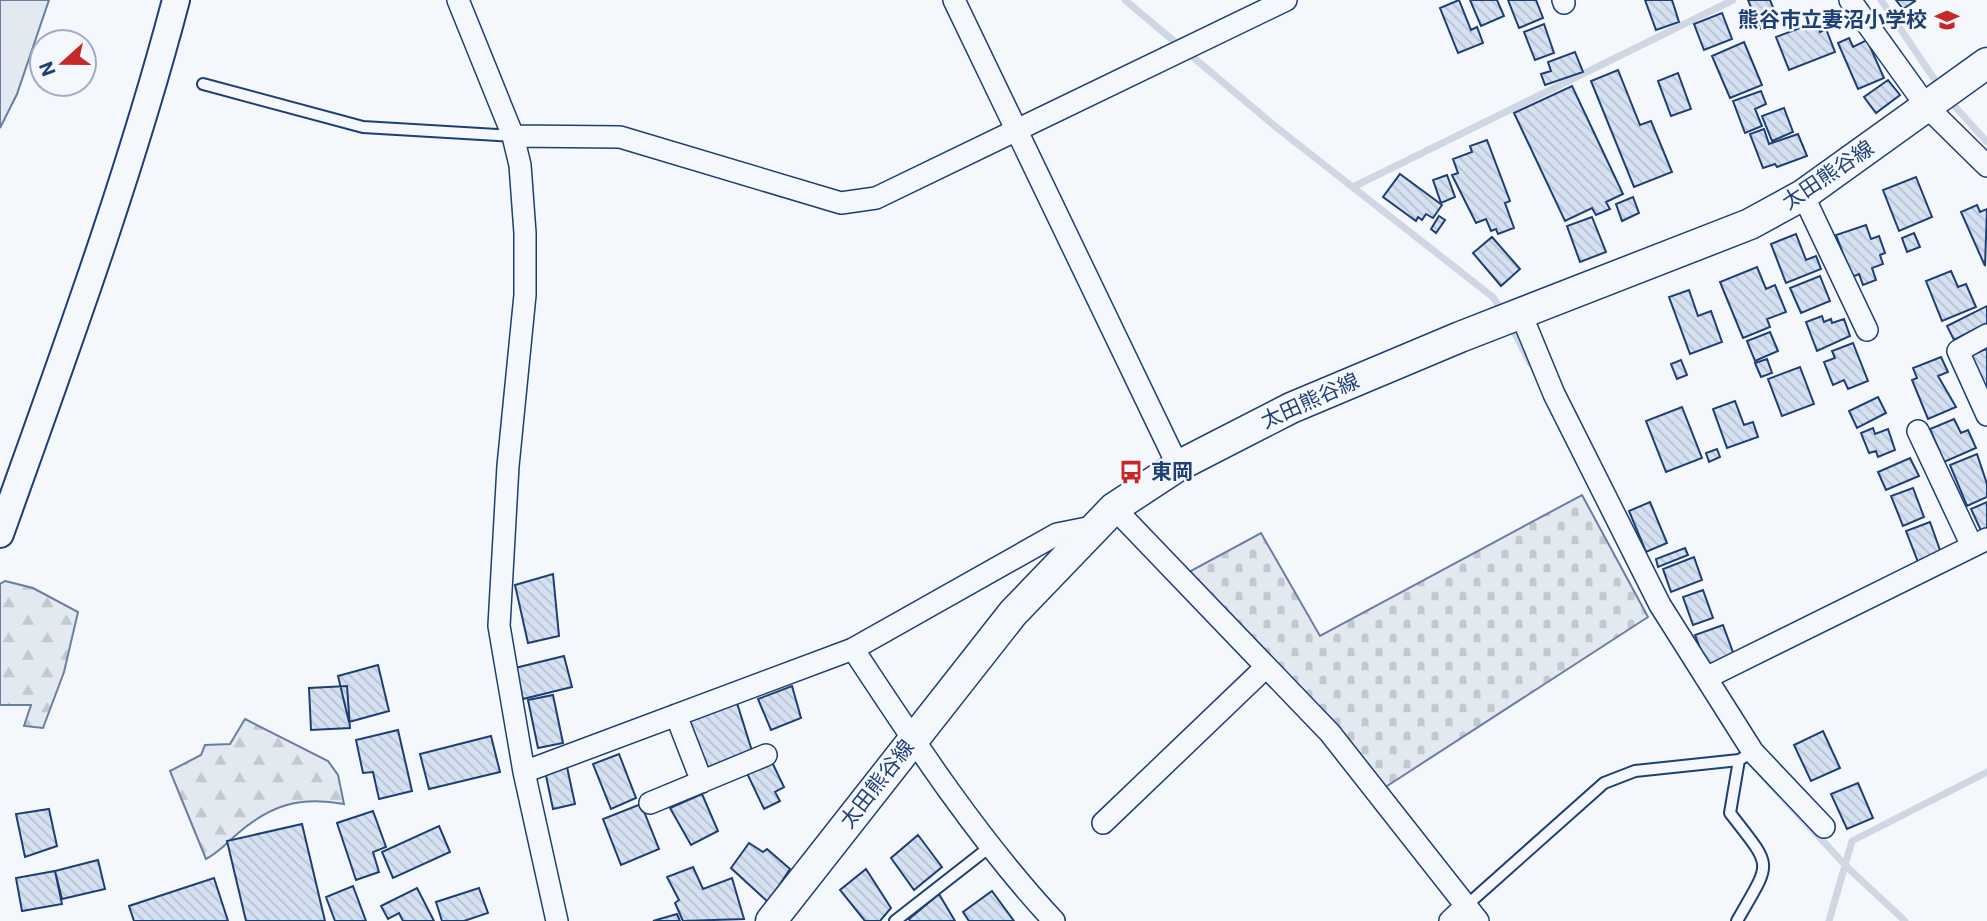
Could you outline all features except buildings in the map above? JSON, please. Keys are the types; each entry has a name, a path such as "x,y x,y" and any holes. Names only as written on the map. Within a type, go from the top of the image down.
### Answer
{"main road":[{"name":"太田熊谷線","path":"771,921 912,738 1013,613 1105,517 1178,466 1291,408 1521,314 1711,242 1803,195 1987,63"}],"street":[{"path":"0,534 104,242 146,114 176,0"},
{"path":"458,0 513,136 520,165 525,233 525,295 499,576 499,626 524,772 557,921"},
{"path":"954,0 1178,466"},
{"path":"513,136 620,137 841,203 876,198 1286,0"},
{"path":"1850,0 1927,107 1987,166"},
{"path":"1803,195 1867,330"},
{"path":"1521,314 1554,394 1629,547 1660,606 1706,678 1746,756 1824,827"},
{"path":"1987,335 1958,351 1987,415"},
{"path":"1706,678 1980,543 1918,431"},
{"path":"524,772 853,649 1056,534 1105,517 1266,667 1330,733 1472,913 1450,921"},
{"path":"853,649 912,738 990,846 1054,921"},
{"path":"1102,823 1266,667"},
{"path":"676,715 702,782"},
{"path":"650,803 766,755"}],"lane":[{"path":"203,84 363,127 513,136"},
{"path":"1472,913 1604,783 1635,771 1746,756 1730,813 1763,856 1765,871 1737,921"},
{"path":"895,921 990,846"}],"green space":[{"path":"0,0 49,0 39,28 28,28 28,62 17,94 0,128"},
{"path":"1582,495 1648,617 1384,788 1363,758 1187,573 1261,533 1320,636"},
{"path":"5,581 33,588 78,612 64,672 43,728 24,726 31,705 0,705 0,584"},
{"path":"245,719 328,761 338,775 344,804 299,802 273,810 261,816 206,859 170,771 201,755 205,745 230,744"}],"waterway":[{"path":"1125,0 1276,127 1494,298 1503,314"},
{"path":"1353,187 1733,0"},
{"path":"1881,0 1941,89"},
{"path":"1948,99 1987,142"},
{"path":"1510,324 1530,363"},
{"path":"1750,762 1847,867 1905,921"},
{"path":"1829,921 1852,841 1987,772"}],"place":[{"name":"熊谷市立妻沼小学校","path":"1947,20"},
{"name":"東岡","path":"1131,472"}]}
